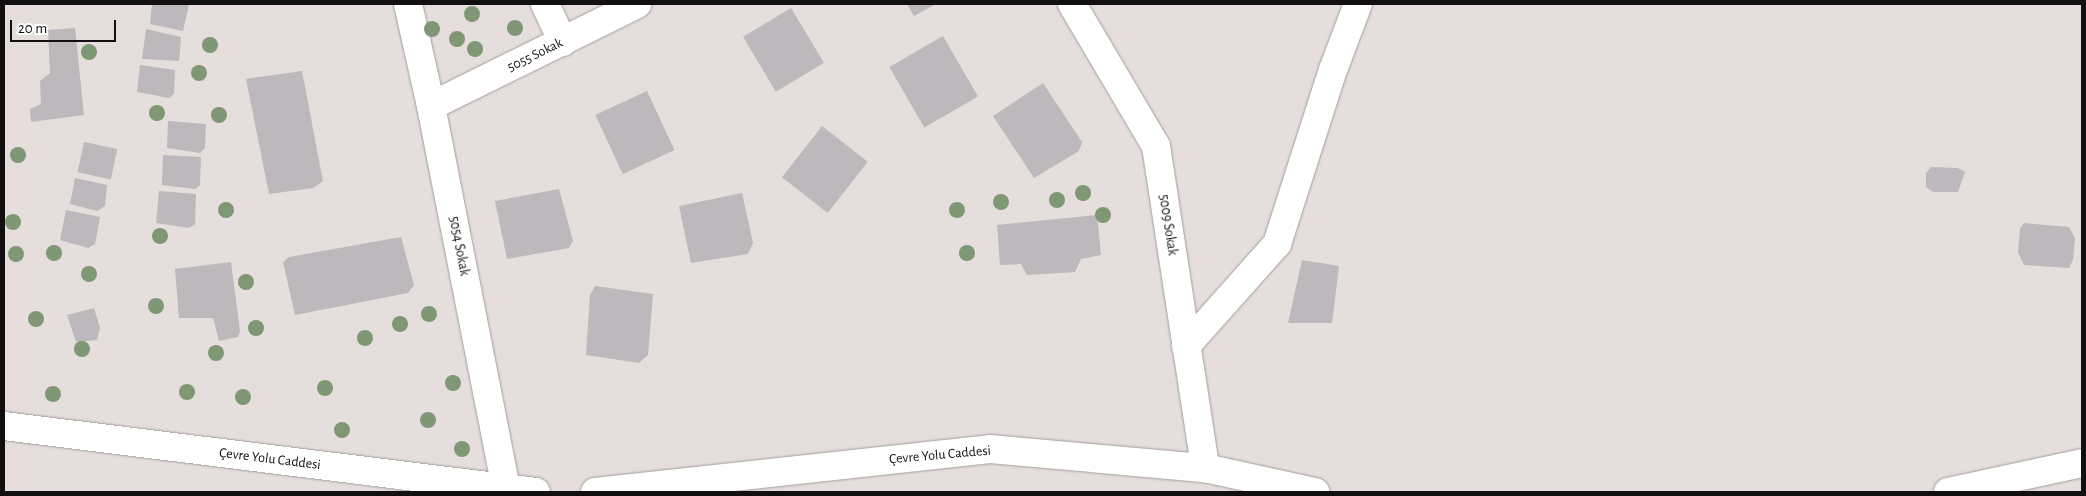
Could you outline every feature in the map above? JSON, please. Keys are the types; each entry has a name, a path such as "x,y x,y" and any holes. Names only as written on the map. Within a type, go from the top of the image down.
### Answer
{"street":[{"name":"5054 Sokak","path":"408,4 431,106 506,489"},
{"path":"545,4 563,42"},
{"name":"5055 Sokak","path":"431,106 637,4"},
{"name":"5009 Sokak","path":"1072,4 1156,146 1205,468"},
{"path":"1186,346 1277,244 1333,70 1358,4"},
{"name":"Çevre Yolu Caddesi","path":"4,426 536,492"},
{"name":"Çevre Yolu Caddesi","path":"594,492 990,449 1205,468 1315,492"},
{"path":"1948,492 2082,463"}],"building":[{"path":"152,4 189,4 183,31 150,24"},
{"path":"907,4 936,4 914,16"},
{"path":"791,8 824,63 776,92 743,37"},
{"path":"75,28 84,115 31,122 30,109 41,104 40,81 50,73 48,30"},
{"path":"146,29 181,37 179,61 142,59"},
{"path":"943,36 978,97 924,128 889,67"},
{"path":"140,65 175,70 174,94 169,98 137,92"},
{"path":"302,71 323,181 313,188 269,194 246,79"},
{"path":"1043,83 1082,142 1079,151 1034,178 993,116"},
{"path":"647,91 674,150 623,174 595,115"},
{"path":"168,121 206,124 205,148 200,153 167,148"},
{"path":"822,126 868,162 828,213 782,177"},
{"path":"84,142 117,149 111,179 78,172"},
{"path":"163,155 201,157 200,185 195,189 162,185"},
{"path":"1931,167 1958,168 1965,172 1958,192 1933,192 1926,187 1926,173"},
{"path":"75,178 107,185 105,206 97,211 70,204"},
{"path":"559,189 573,241 569,248 507,259 495,201"},
{"path":"159,191 196,194 195,224 189,228 156,223"},
{"path":"742,193 753,243 748,254 691,263 679,206"},
{"path":"66,210 100,217 95,244 88,248 60,240"},
{"path":"1097,215 1101,255 1081,259 1075,272 1027,275 1021,264 1000,265 997,225"},
{"path":"2024,223 2069,227 2075,238 2073,260 2069,268 2024,265 2018,252 2020,228"},
{"path":"401,237 414,285 408,293 295,315 283,262 289,257"},
{"path":"1302,260 1339,266 1332,323 1288,323"},
{"path":"231,262 240,331 238,337 219,341 213,318 179,318 175,269"},
{"path":"595,286 653,294 648,355 639,363 586,355 590,295"},
{"path":"94,308 100,328 97,340 76,342 67,315"}]}
